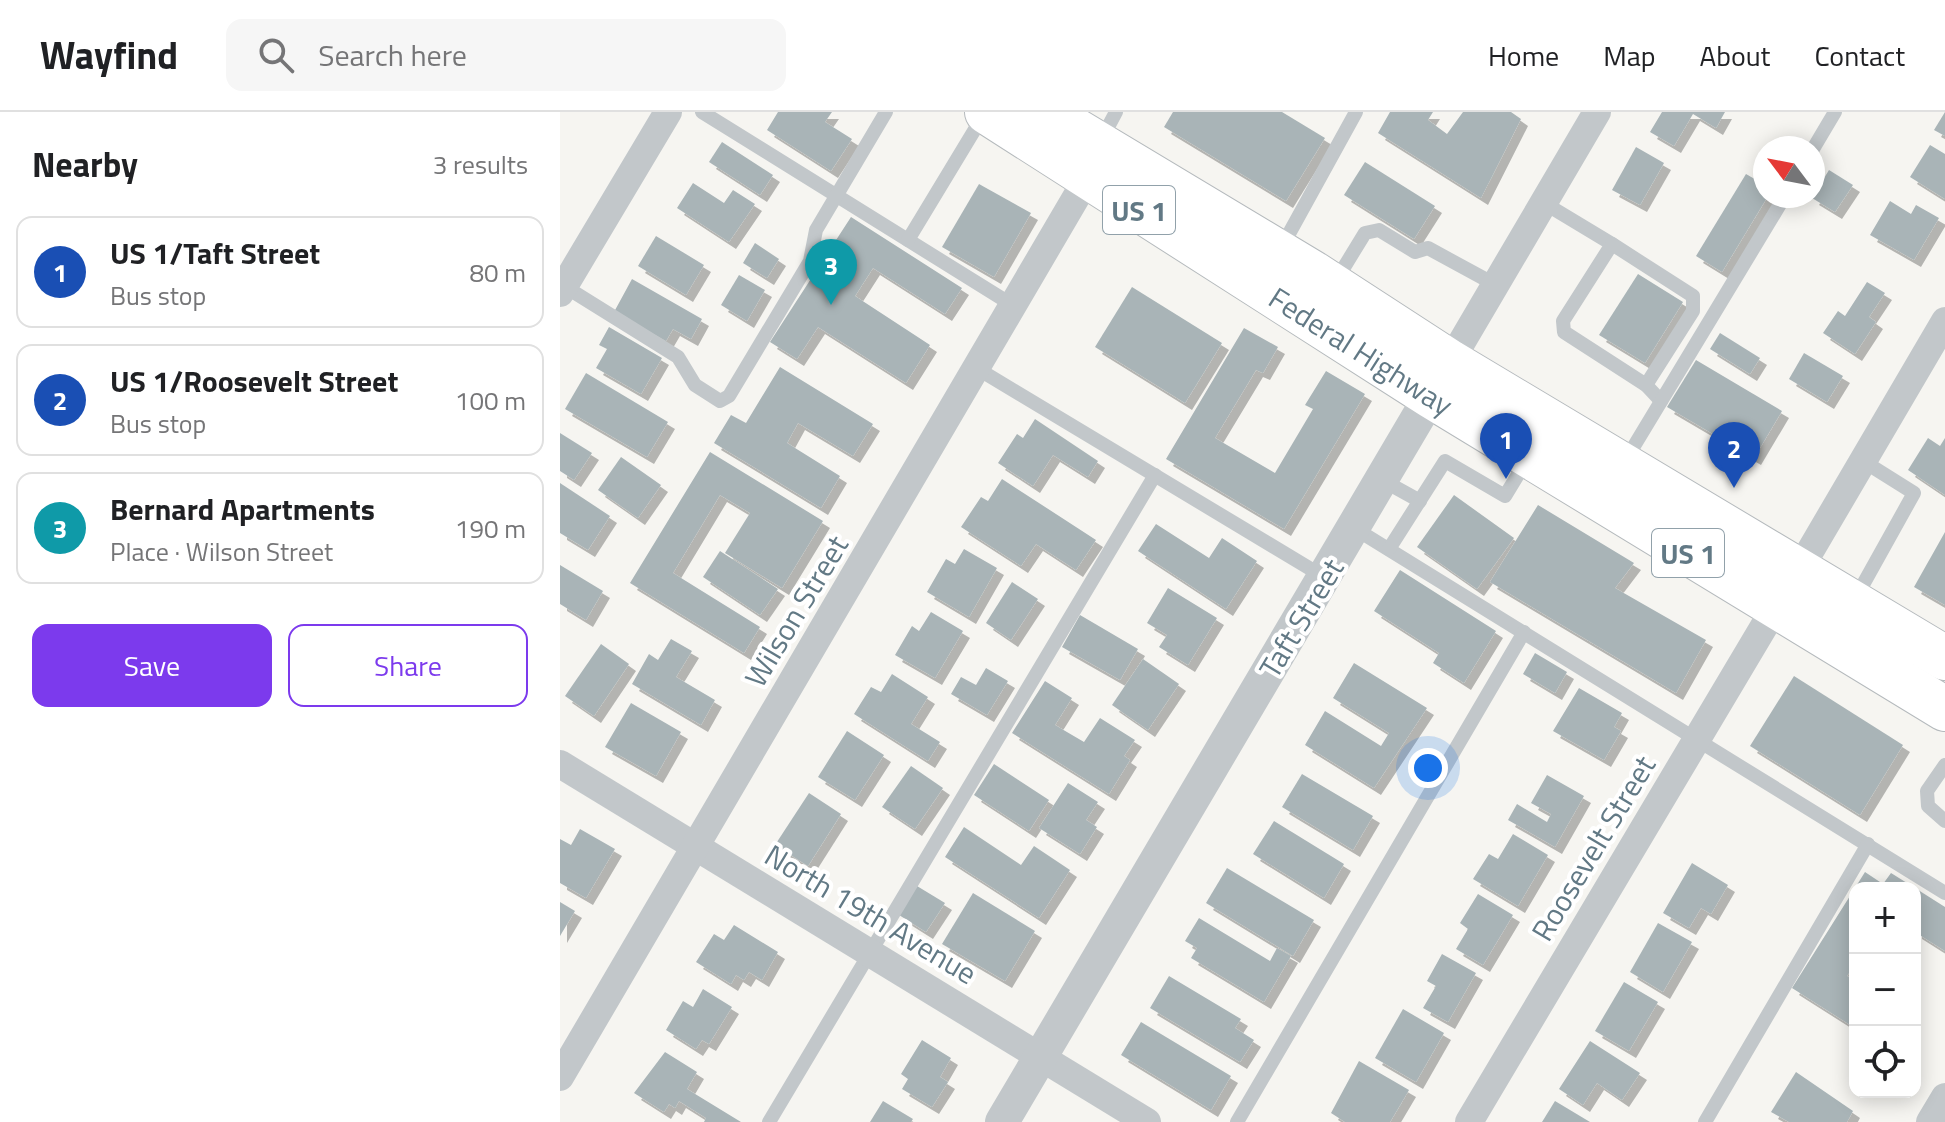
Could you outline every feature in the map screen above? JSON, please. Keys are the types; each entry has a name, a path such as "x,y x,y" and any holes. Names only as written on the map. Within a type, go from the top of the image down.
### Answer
{"main road":[{"name":"Federal Highway","path":"986,112 1101,144 1440,379 1623,465 1945,658"},
{"name":"Federal Highway","path":"1045,112 1333,285 1529,456 1775,608 1944,706"}],"street":[{"path":"562,290 668,112"},
{"name":"Taft Street","path":"1002,1122 1597,112"},
{"name":"Wilson Street","path":"560,1077 978,369 1101,144"},
{"path":"1799,570 1945,321"},
{"name":"Roosevelt Street","path":"1469,1122 1775,608"},
{"name":"North 19th Avenue","path":"560,764 1147,1122"},
{"path":"1930,1122 1945,1097"}],"lane":[{"path":"562,290 678,357 695,385 720,401 729,396 810,261 816,230 886,112"},
{"path":"908,240 986,112"},
{"path":"1821,136 1835,112"},
{"path":"1279,253 1357,113"},
{"path":"710,114 1014,306"},
{"path":"1544,203 1693,296 1693,311 1646,385"},
{"path":"1623,465 1778,208"},
{"path":"1333,285 1365,233 1379,230 1415,252 1428,248 1496,285"},
{"path":"1612,244 1563,321 1564,332 1646,385 1661,401"},
{"path":"978,369 1325,577"},
{"path":"1389,549 1445,461 1505,496 1529,456"},
{"path":"1852,603 1914,493 1863,461"},
{"path":"769,1122 1155,475"},
{"path":"1382,479 1420,501"},
{"path":"1354,528 1945,893"},
{"path":"1237,1122 1524,632"},
{"path":"1945,765 1927,791 1928,806 1945,821"},
{"path":"1705,1122 1868,844"}],"building":[{"path":"778,112 832,112 825,122 852,139 831,171 767,130"},
{"path":"1173,112 1282,112 1325,138 1286,201 1164,127"},
{"path":"1390,112 1433,112 1428,120 1447,134 1463,112 1511,112 1521,119 1481,198 1378,133"},
{"path":"1662,112 1725,112 1716,128 1693,114 1674,146 1650,132"},
{"path":"1945,112 1945,136 1934,130"},
{"path":"722,142 773,175 760,195 709,162"},
{"path":"1930,145 1945,154 1945,199 1910,177"},
{"path":"1636,147 1664,163 1640,205 1612,190"},
{"path":"1365,162 1435,206 1414,239 1344,195"},
{"path":"1829,170 1853,185 1835,212 1825,206 1825,177"},
{"path":"1746,174 1753,178 1753,208 1761,208 1722,272 1696,256"},
{"path":"693,183 724,203 733,190 755,204 729,242 677,208"},
{"path":"979,184 1031,213 994,277 942,247"},
{"path":"1890,201 1911,214 1916,205 1939,218 1914,260 1870,235"},
{"path":"851,217 962,288 945,314 873,268 855,296 930,345 906,383 818,327 797,359 770,342"},
{"path":"656,236 704,265 686,295 638,266"},
{"path":"755,243 779,259 767,278 743,263"},
{"path":"1638,274 1683,302 1645,363 1599,335"},
{"path":"739,275 765,290 747,321 721,305"},
{"path":"632,279 702,319 691,339 673,329 666,341 614,312"},
{"path":"1867,282 1885,293 1869,317 1876,322 1855,354 1823,333 1838,311 1845,316"},
{"path":"1132,287 1222,343 1185,403 1095,347"},
{"path":"609,327 662,358 641,394 596,368 607,349 599,345"},
{"path":"1244,328 1278,347 1263,373 1256,370 1215,438 1275,473 1313,409 1305,405 1326,371 1365,394 1284,529 1166,459"},
{"path":"1720,333 1760,358 1750,374 1710,349"},
{"path":"1804,353 1843,376 1827,402 1789,379"},
{"path":"1696,360 1782,411 1754,458 1667,407"},
{"path":"780,367 873,424 853,456 798,423 787,443 840,476 821,508 714,443 731,415 746,423"},
{"path":"586,373 668,422 647,457 565,409"},
{"path":"1035,419 1098,461 1088,477 1053,455 1033,486 998,463 1017,434 1023,438"},
{"path":"560,433 592,453 574,480 560,471"},
{"path":"1928,438 1940,446 1945,438 1945,495 1908,470"},
{"path":"710,452 823,521 782,588 725,553 750,513 720,495 673,573 760,627 744,653 630,583"},
{"path":"621,457 661,485 638,518 598,490"},
{"path":"1002,479 1096,540 1076,570 1036,544 1021,566 961,527 981,497 988,501"},
{"path":"560,483 610,516 588,550 560,533"},
{"path":"1454,495 1514,538 1477,589 1417,547"},
{"path":"1538,505 1634,563 1615,588 1706,640 1676,693 1490,582"},
{"path":"1156,524 1209,558 1222,538 1257,561 1226,609 1138,551"},
{"path":"1945,532 1945,605 1914,587"},
{"path":"964,549 997,568 969,617 927,592 946,559 955,564"},
{"path":"720,551 778,589 760,615 703,577"},
{"path":"560,565 603,591 586,620 560,604"},
{"path":"1400,570 1496,631 1464,683 1433,663 1439,653 1374,611"},
{"path":"1012,582 1038,599 1011,640 986,623"},
{"path":"1168,588 1217,618 1188,665 1159,647 1167,635 1147,623"},
{"path":"931,612 963,631 935,678 895,655 912,626 919,631"},
{"path":"1080,615 1138,649 1120,680 1062,647"},
{"path":"671,639 692,651 676,677 715,700 701,725 632,684 649,654 658,660"},
{"path":"601,644 629,664 594,716 565,696"},
{"path":"1535,653 1567,672 1555,693 1523,674"},
{"path":"1143,659 1179,684 1148,730 1112,705"},
{"path":"1354,663 1427,708 1374,788 1305,745 1325,711 1381,746 1389,733 1333,698"},
{"path":"986,668 1008,681 987,715 951,694 961,677 976,685"},
{"path":"892,674 928,697 911,724 940,742 928,761 854,714 871,687 881,692"},
{"path":"1794,676 1903,745 1860,815 1750,746"},
{"path":"1045,681 1072,698 1055,725 1084,742 1100,718 1135,740 1124,756 1130,760 1109,794 1012,733"},
{"path":"1579,688 1622,713 1614,727 1621,731 1604,760 1553,731"},
{"path":"631,703 681,732 656,776 605,747"},
{"path":"847,731 884,755 855,800 818,777"},
{"path":"994,764 1049,800 1029,831 974,795"},
{"path":"911,766 943,788 915,829 882,807"},
{"path":"1302,774 1373,816 1353,850 1282,807"},
{"path":"1547,775 1584,796 1555,847 1508,820 1517,804 1547,822 1551,814 1531,803"},
{"path":"1068,783 1098,802 1086,820 1097,827 1080,854 1039,828"},
{"path":"809,793 841,814 808,866 775,845"},
{"path":"1274,821 1344,864 1324,898 1253,854"},
{"path":"964,827 1021,865 1034,846 1070,870 1039,918 945,857"},
{"path":"580,829 615,849 586,898 560,883 560,839 571,845"},
{"path":"1513,834 1548,855 1518,906 1473,879 1489,854 1498,859"},
{"path":"1692,863 1728,885 1711,914 1701,908 1689,928 1663,913"},
{"path":"1227,868 1314,920 1293,956 1206,903"},
{"path":"1865,872 1880,882 1859,882"},
{"path":"1891,873 1905,882 1884,882"},
{"path":"917,886 945,903 926,932 899,915"},
{"path":"1921,892 1945,907 1945,951 1921,936"},
{"path":"973,893 1035,931 1005,981 942,944"},
{"path":"1478,894 1513,915 1483,965 1456,949 1468,929 1460,923"},
{"path":"1849,898 1849,1024 1792,988"},
{"path":"560,902 575,911 560,936"},
{"path":"1199,918 1270,961 1277,948 1291,956 1264,1002 1191,958 1197,948 1185,941"},
{"path":"1658,923 1692,942 1663,992 1630,972"},
{"path":"734,925 778,952 762,980 749,972 744,980 736,975 731,984 696,962 714,934 724,940"},
{"path":"1442,954 1476,973 1448,1022 1423,1008 1436,986 1427,981"},
{"path":"1169,976 1241,1019 1235,1028 1254,1040 1240,1062 1150,1008"},
{"path":"1624,982 1658,1002 1629,1051 1595,1031"},
{"path":"703,989 732,1007 709,1044 702,1040 696,1049 666,1030 683,1001 693,1007"},
{"path":"1403,1009 1444,1033 1416,1082 1375,1058"},
{"path":"1141,1022 1231,1076 1211,1110 1121,1055"},
{"path":"922,1040 951,1058 940,1077 948,1082 932,1107 902,1089 908,1079 901,1074"},
{"path":"1590,1041 1640,1073 1622,1100 1597,1083 1583,1105 1559,1089"},
{"path":"665,1052 697,1072 687,1089 741,1122 704,1122 706,1118 679,1101 675,1108 669,1104 664,1112 634,1093"},
{"path":"1359,1061 1409,1090 1390,1122 1345,1122 1331,1113"},
{"path":"1796,1072 1853,1111 1847,1122 1789,1122 1771,1112"},
{"path":"883,1101 913,1119 911,1122 870,1122"},
{"path":"1555,1101 1590,1122 1542,1122"}],"place":[{"name":"Bernard Apartments","path":"831,305"},
{"name":"US 1/Taft Street","path":"1506,479"},
{"name":"US 1/Roosevelt Street","path":"1734,488"}]}
